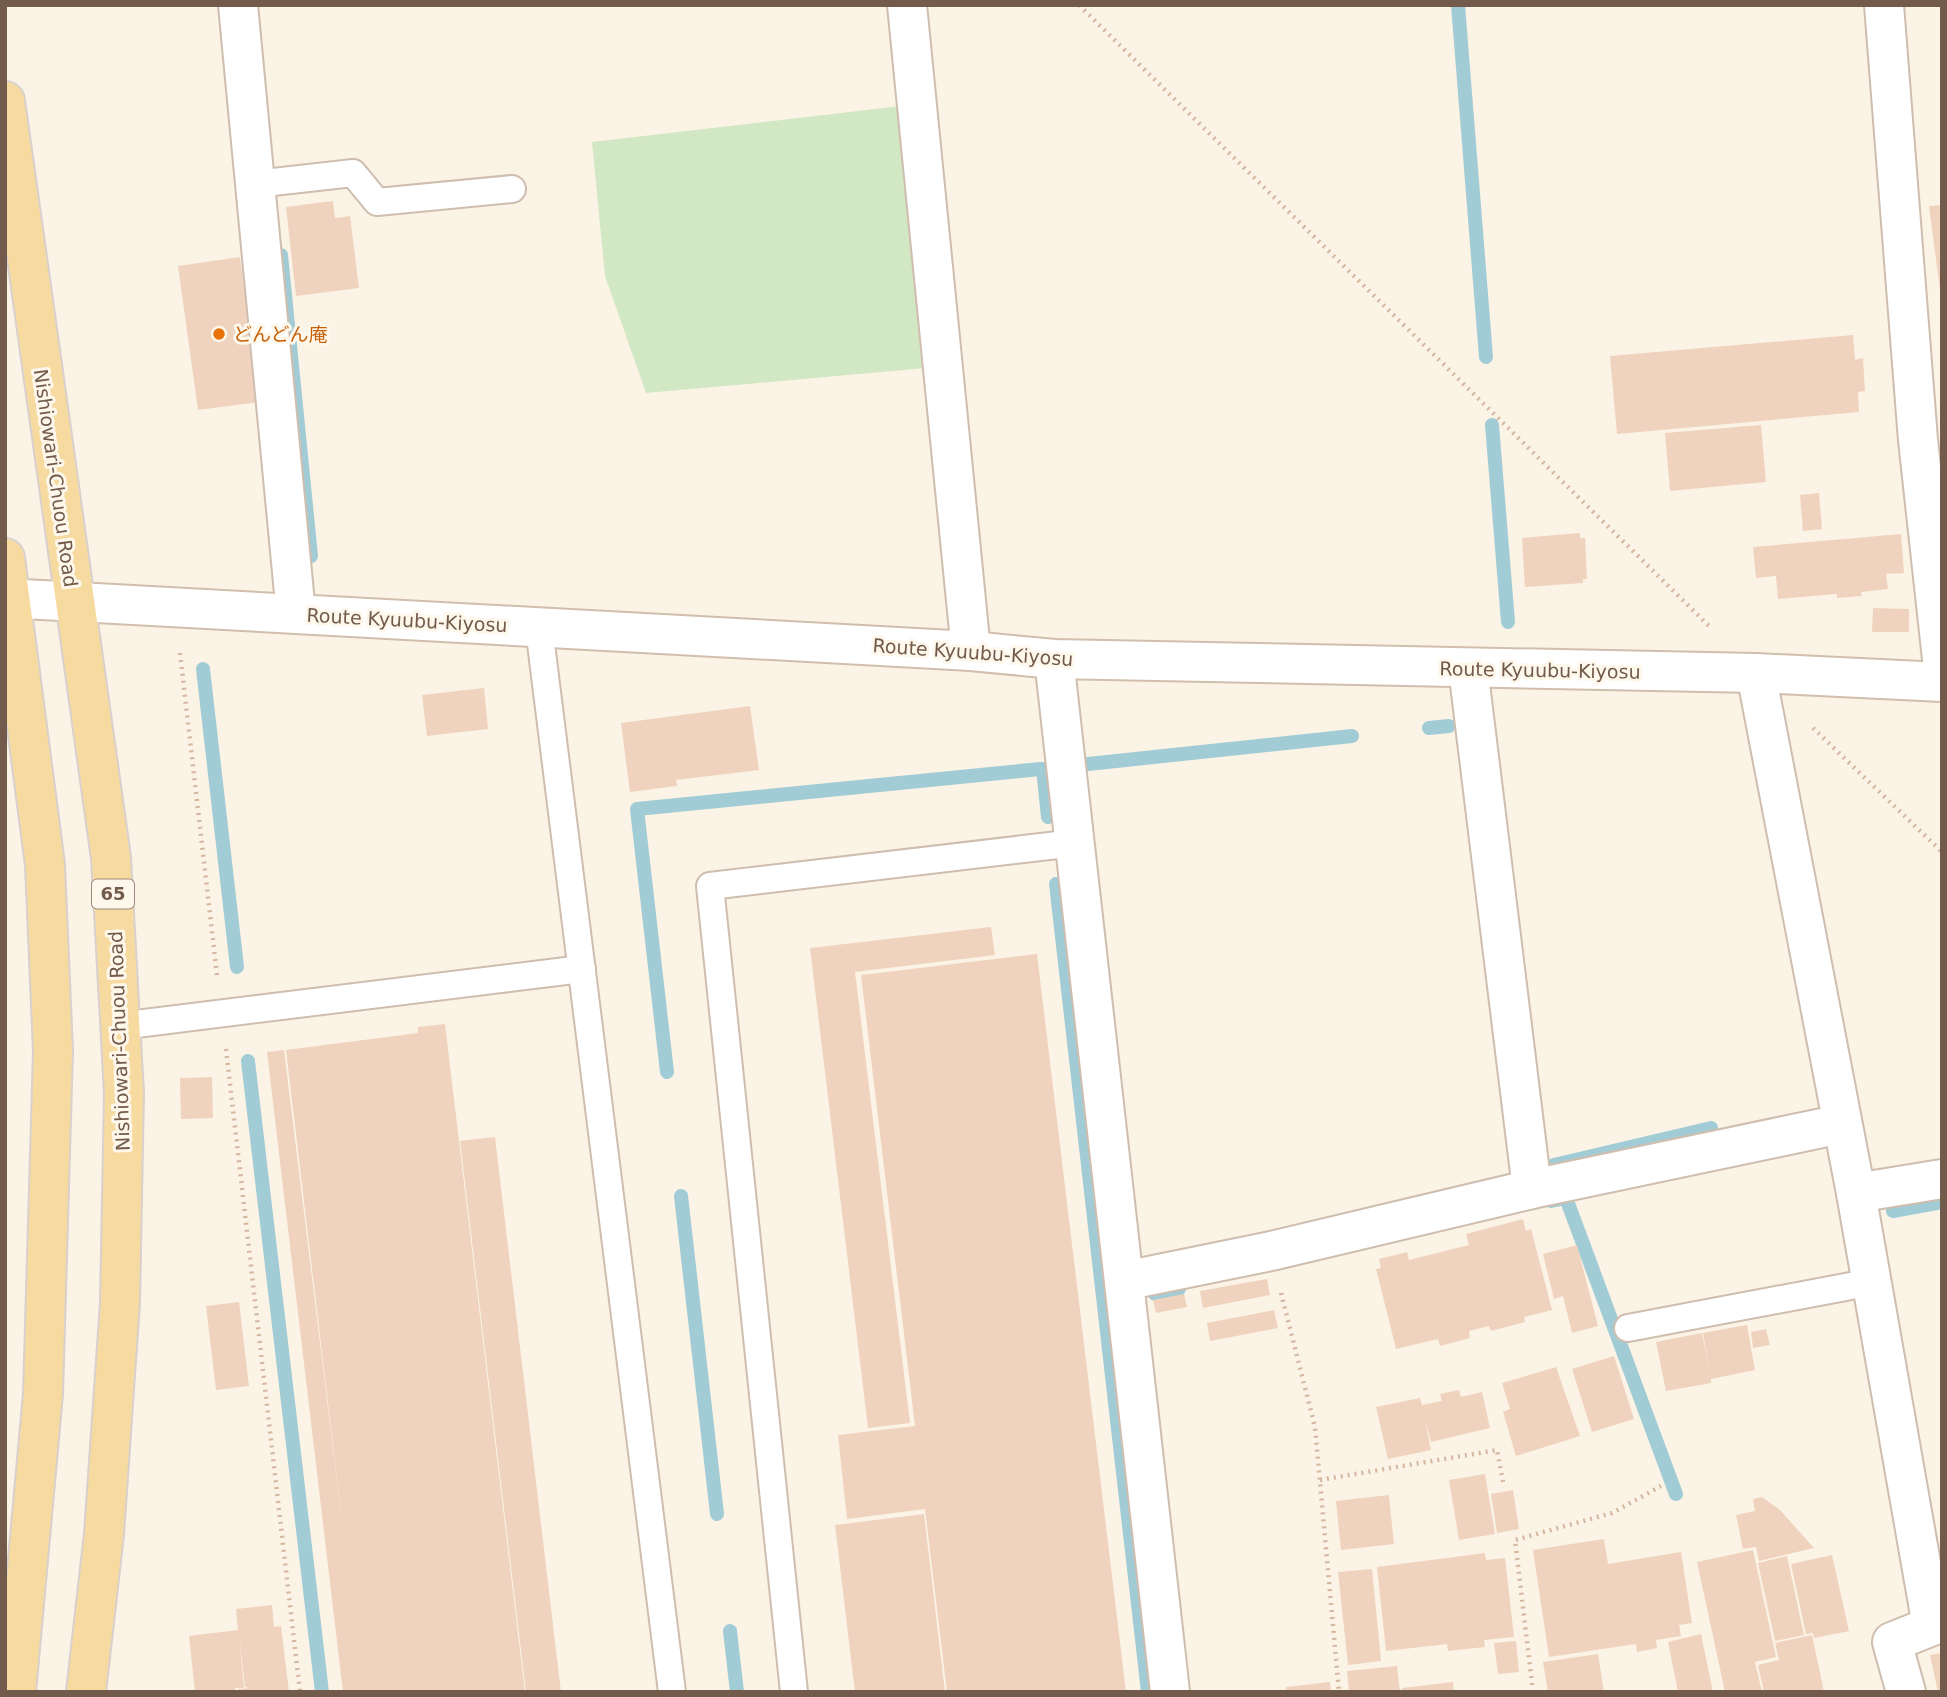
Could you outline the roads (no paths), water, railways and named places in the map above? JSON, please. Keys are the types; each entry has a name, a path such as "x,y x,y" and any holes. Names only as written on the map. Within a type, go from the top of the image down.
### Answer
{"main road":[{"name":"Nishiowari-Chuou Road","path":"5,102 111,858 124,1093 120,1303 104,1534 86,1692"},
{"path":"5,558 8,598 45,865 53,1051 43,1394 16,1692"}],"street":[{"path":"238,5 296,614"},
{"path":"907,5 971,651"},
{"path":"1884,5 1930,440 1942,659"},
{"name":"Route Kyuubu-Kiyosu","path":"8,598 971,651 1054,659 1756,673 1942,682"},
{"path":"1054,659 1170,1692"},
{"path":"1468,668 1532,1189"},
{"path":"1756,673 1856,1194 1932,1626 1892,1642 1906,1692"},
{"path":"1124,1281 1271,1251 1532,1189 1841,1124"},
{"path":"1856,1194 1942,1179"}],"lane":[{"path":"255,184 353,173 377,202 512,189"},
{"path":"539,628 672,1692"},
{"path":"794,1692 710,886 1075,843"},
{"path":"120,1026 582,969"},
{"path":"1628,1328 1872,1282"}],"waterway":[{"path":"1458,5 1486,357"},
{"path":"281,255 311,556"},
{"path":"1492,425 1508,622"},
{"path":"203,669 237,967"},
{"path":"1429,728 1449,726"},
{"path":"1088,764 1352,736"},
{"path":"667,1072 637,809 1040,769"},
{"path":"1043,769 1048,817"},
{"path":"1056,884 1148,1692"},
{"path":"248,1061 322,1692"},
{"path":"1554,1165 1711,1128"},
{"path":"681,1196 717,1514"},
{"path":"1551,1201 1566,1198 1676,1494"},
{"path":"1893,1211 1942,1202"},
{"path":"1155,1294 1179,1289"},
{"path":"730,1631 737,1692"}],"place":[{"name":"どんどん庵","path":"219,334"}]}
